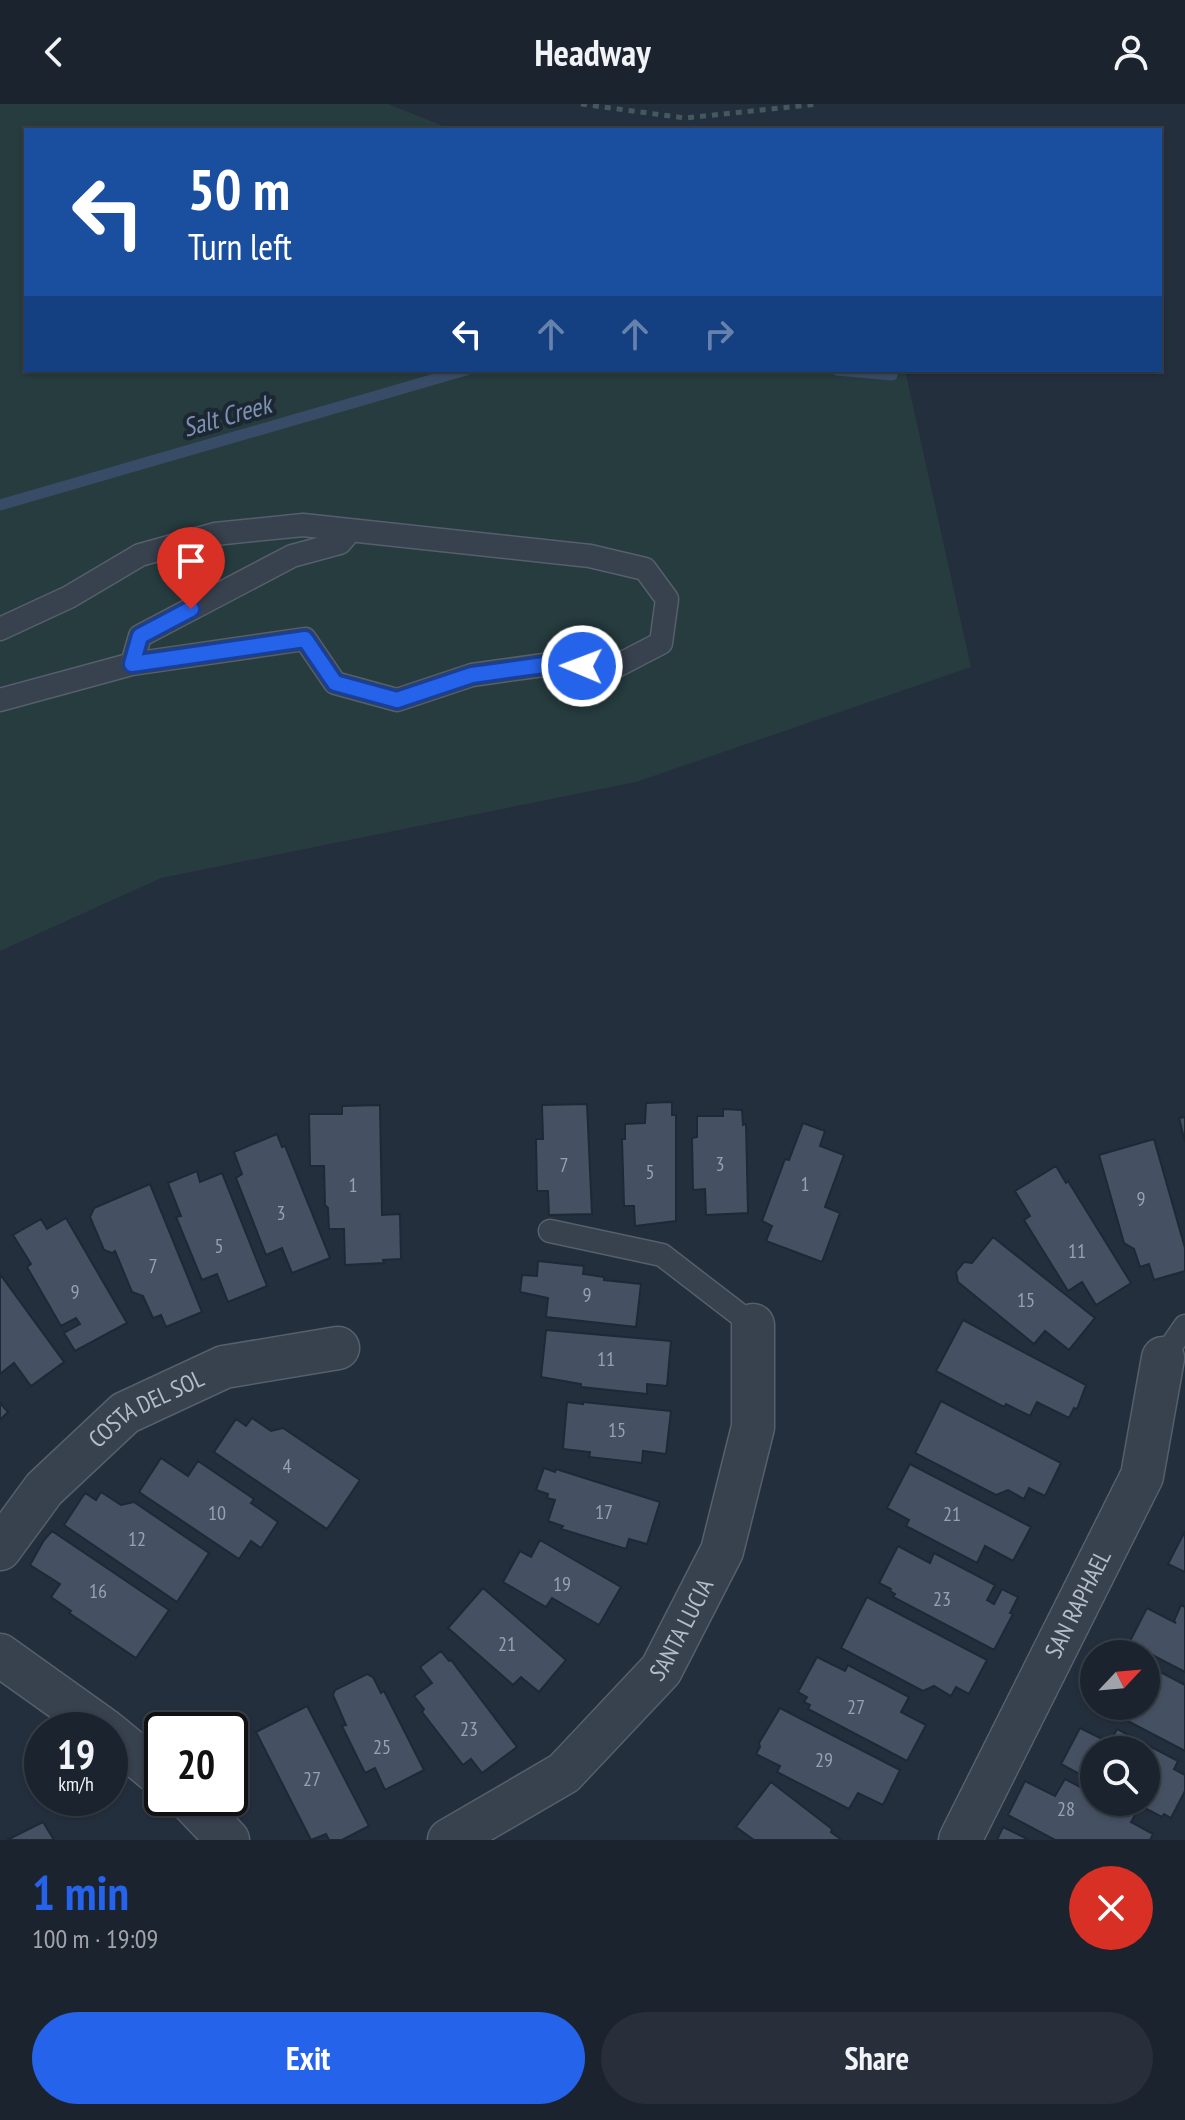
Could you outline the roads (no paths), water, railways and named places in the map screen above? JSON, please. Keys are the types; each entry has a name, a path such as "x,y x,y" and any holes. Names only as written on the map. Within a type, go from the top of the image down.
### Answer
{"street":[{"name":"SANTA LUCIA","path":"449,1840 564,1773 661,1670 722,1551 753,1427 753,1325"},
{"name":"SAN RAPHAEL","path":"960,1840 1142,1476 1174,1342"},
{"name":"COSTA DEL SOL","path":"0,1549 44,1489 125,1413 224,1367 338,1348"},
{"path":"0,1655 80,1712"},
{"path":"128,1749 144,1762"},
{"path":"205,1816 228,1840"}],"lane":[{"path":"0,629 69,597 140,555 215,534 303,525 590,556 645,569 667,599 661,643 613,668 551,664 472,675 397,700 335,683 305,639 132,664 0,700"},
{"path":"132,664 140,636 292,556 340,543 351,530"},
{"path":"550,1231 662,1255 753,1325"}],"waterway":[{"name":"Salt Creek","path":"0,505 459,372"},
{"name":"Salt Creek","path":"859,372 892,375"}]}
